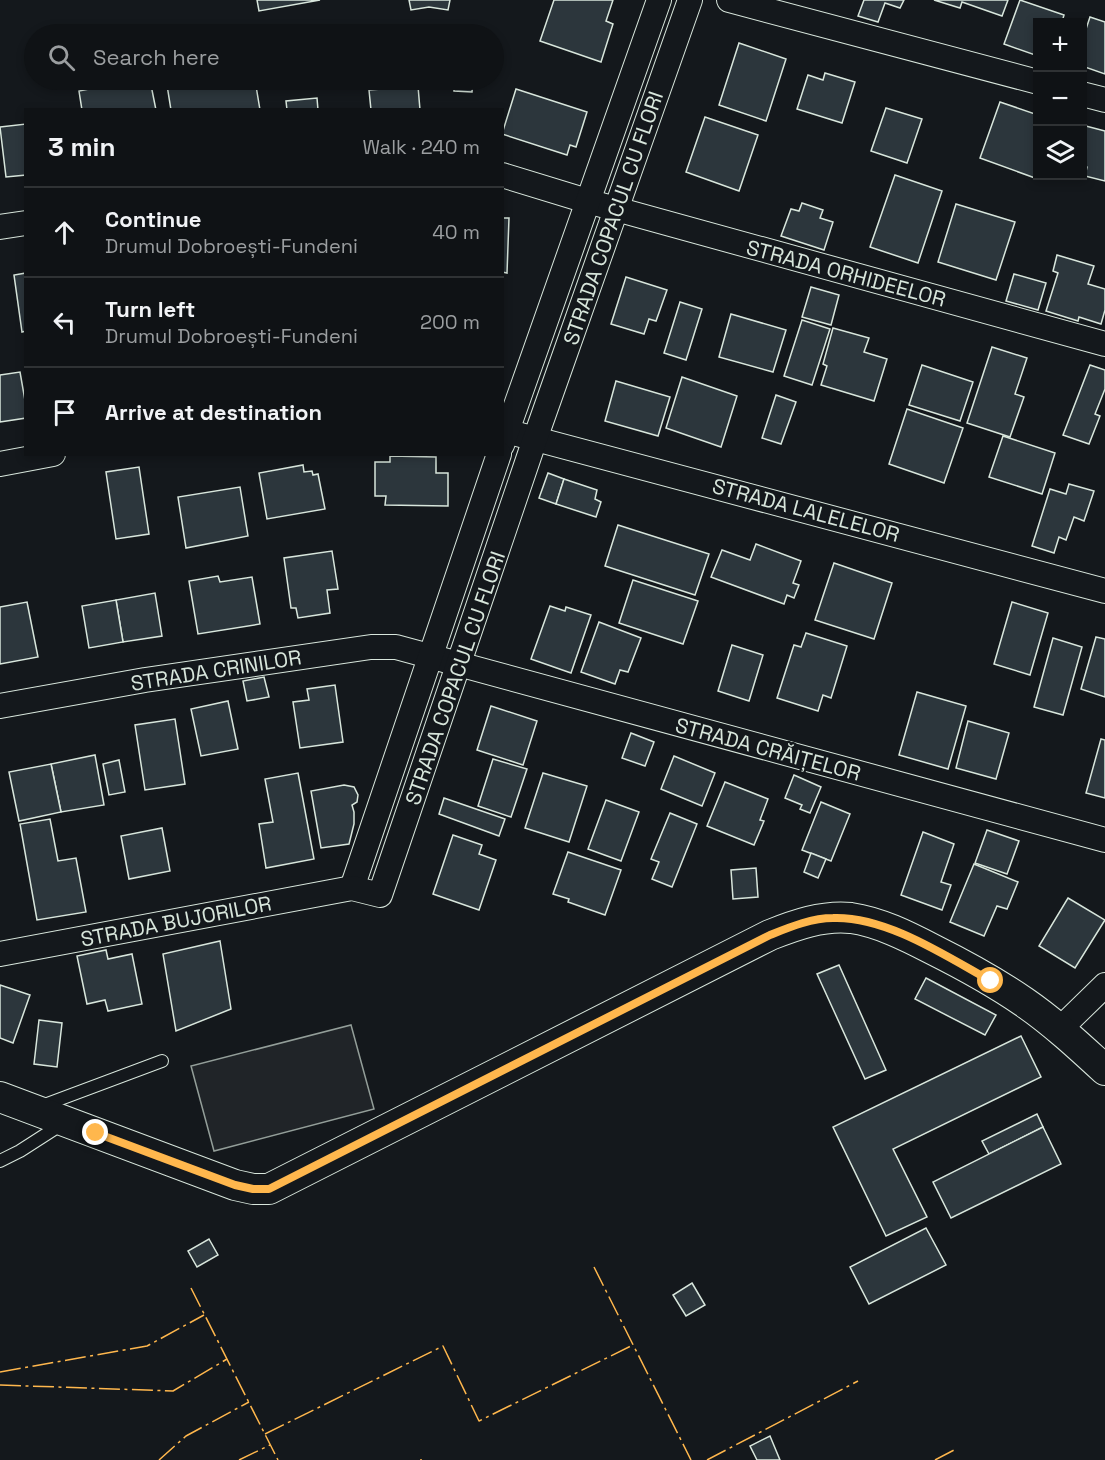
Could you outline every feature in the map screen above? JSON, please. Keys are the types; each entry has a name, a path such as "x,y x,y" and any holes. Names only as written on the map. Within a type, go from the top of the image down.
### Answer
{"street":[{"name":"STRADA COPACUL CU FLORI","path":"504,435 659,0"},
{"name":"STRADA COPACUL CU FLORI","path":"498,456 352,888 380,896 535,440 690,0"},
{"path":"729,0 1033,81"},
{"path":"1087,95 1105,100"},
{"name":"STRADA ORHIDEELOR","path":"504,176 616,210 1105,344"},
{"path":"0,227 24,223"},
{"name":"STRADA LALELELOR","path":"504,435 535,440 955,549 1105,591"},
{"path":"0,464 42,456"},
{"name":"STRADA CRINILOR","path":"0,706 145,680 372,647 396,647 431,657"},
{"name":"STRADA CRĂIȚELOR","path":"431,657 1105,840"},
{"name":"STRADA BUJORILOR","path":"0,954 352,888"},
{"path":"0,1097 235,1185 253,1189 269,1189 770,935 790,927 831,918 850,918 872,922 923,945 991,981 1060,1029 1105,1070"},
{"path":"1060,1029 1105,985"}],"lane":[{"path":"32,1109 162,1060"},
{"path":"0,1161 65,1122"}],"shaded area":[{"path":"351,1025 374,1109 214,1151 191,1066"}],"building":[{"path":"257,0 320,0 259,11"},
{"path":"409,0 450,0 448,10 429,7 411,10"},
{"path":"554,0 613,0 606,21 613,24 601,62 540,41"},
{"path":"864,0 904,0 900,8 885,3 878,22 858,16"},
{"path":"934,0 1008,0 1002,16 962,2 960,8"},
{"path":"1020,0 1064,15 1063,18 1033,18 1033,54 1004,44"},
{"path":"1090,17 1105,22 1105,74 1087,68 1087,26"},
{"path":"739,43 786,59 766,121 719,105"},
{"path":"825,73 855,82 842,123 797,109 808,75 823,80"},
{"path":"516,89 587,112 576,147 570,145 567,155 504,135"},
{"path":"152,90 156,108 82,108 79,91"},
{"path":"168,90 257,90 260,108 171,108"},
{"path":"369,90 418,90 420,108 371,108"},
{"path":"454,90 472,90 472,92"},
{"path":"317,98 318,108 287,108 286,101"},
{"path":"1000,102 1033,113 1033,177 980,158"},
{"path":"886,108 922,119 907,163 871,151"},
{"path":"705,117 758,135 739,191 686,172"},
{"path":"24,124 24,175 6,177 0,127"},
{"path":"1087,126 1105,131 1105,181 1087,176"},
{"path":"895,175 942,191 918,263 870,247"},
{"path":"802,203 823,210 820,218 833,222 824,250 781,236 791,209 799,211"},
{"path":"956,204 1015,222 996,280 938,262"},
{"path":"504,218 509,218 507,273 504,272"},
{"path":"1057,255 1094,266 1088,284 1105,289 1105,310 1101,324 1079,317 1078,321 1046,311 1058,273 1053,271"},
{"path":"24,273 24,332 22,332 14,275"},
{"path":"1014,274 1046,283 1038,310 1006,301"},
{"path":"626,277 667,290 656,321 649,319 644,334 611,324"},
{"path":"811,287 839,295 831,325 802,317"},
{"path":"680,302 702,309 686,360 664,353"},
{"path":"731,314 786,330 773,372 719,357"},
{"path":"802,320 830,329 812,385 784,376"},
{"path":"833,328 869,338 864,352 887,359 874,401 821,385 827,366 823,364"},
{"path":"992,347 1027,358 1015,394 1024,397 1010,437 967,423"},
{"path":"922,365 973,382 960,421 909,405"},
{"path":"1090,365 1105,370 1105,389 1095,414 1100,416 1089,444 1063,435"},
{"path":"20,372 24,395 24,418 0,422 0,375"},
{"path":"682,377 737,396 721,447 666,428"},
{"path":"616,381 670,397 658,436 605,421"},
{"path":"776,395 796,402 781,444 762,438"},
{"path":"907,409 963,428 944,483 889,464"},
{"path":"1003,436 1055,453 1042,494 989,477"},
{"path":"390,456 436,457 436,473 448,473 448,506 385,505 386,496 375,496 375,462 390,462"},
{"path":"303,465 304,472 312,471 313,475 318,474 325,509 267,519 259,473"},
{"path":"139,467 149,534 116,539 106,472"},
{"path":"548,473 564,479 556,504 539,498"},
{"path":"564,479 597,490 595,499 601,502 596,517 556,504"},
{"path":"1069,484 1094,491 1084,521 1074,517 1066,540 1059,537 1054,553 1032,546 1050,489 1066,494"},
{"path":"240,487 248,536 186,548 178,497"},
{"path":"618,525 709,554 695,595 605,566"},
{"path":"756,544 801,561 793,583 799,585 794,598 787,595 784,604 711,577 722,550 750,560"},
{"path":"332,551 338,589 327,590 330,613 298,618 296,608 291,608 284,558"},
{"path":"834,563 892,583 874,639 815,620"},
{"path":"218,576 220,582 252,577 260,624 198,634 189,581"},
{"path":"633,580 698,601 683,644 619,623"},
{"path":"155,593 162,636 123,642 116,600"},
{"path":"116,600 123,642 89,648 82,606"},
{"path":"27,602 38,657 0,664 0,607"},
{"path":"1012,602 1048,613 1030,675 994,664"},
{"path":"550,606 565,611 566,607 591,615 571,673 531,659"},
{"path":"599,622 641,638 628,672 620,670 615,684 581,672"},
{"path":"806,633 847,646 831,698 823,695 818,711 777,698 794,645 801,647"},
{"path":"1096,637 1105,639 1105,697 1081,689"},
{"path":"1053,638 1082,647 1063,715 1034,707"},
{"path":"732,645 763,655 749,701 718,691"},
{"path":"264,677 269,697 247,701 243,681"},
{"path":"335,685 343,742 300,748 293,702 309,700 307,689"},
{"path":"917,692 966,706 948,769 899,755"},
{"path":"228,701 238,749 201,756 191,709"},
{"path":"491,706 537,721 523,765 477,750"},
{"path":"175,719 185,784 145,790 135,725"},
{"path":"968,721 1009,733 996,779 956,768"},
{"path":"631,733 654,742 645,766 622,758"},
{"path":"1101,739 1105,740 1105,798 1086,793"},
{"path":"95,755 104,805 61,812 51,764"},
{"path":"674,756 715,773 702,806 661,789"},
{"path":"493,759 527,769 511,817 478,806"},
{"path":"119,760 125,792 109,795 103,764"},
{"path":"51,764 61,812 19,821 9,772"},
{"path":"298,773 314,859 266,868 259,824 273,822 265,779"},
{"path":"543,773 587,786 569,842 525,828"},
{"path":"794,775 821,787 810,813 800,809 802,805 785,798"},
{"path":"725,782 768,799 760,820 764,821 754,845 707,826"},
{"path":"344,785 354,787 358,795 357,802 352,805 354,824 349,844 321,848 311,791"},
{"path":"444,798 505,819 499,836 439,814"},
{"path":"606,800 639,812 621,861 588,849"},
{"path":"821,802 850,814 831,861 802,850"},
{"path":"670,813 697,824 672,887 652,879 659,862 651,859"},
{"path":"50,819 58,861 76,858 86,912 37,920 20,824"},
{"path":"162,828 170,871 129,879 121,836"},
{"path":"987,830 1019,841 1007,874 975,863"},
{"path":"923,832 954,844 941,882 951,885 942,910 901,895"},
{"path":"453,835 482,845 479,854 496,860 479,910 433,894"},
{"path":"568,852 621,870 605,915 568,902 569,899 553,894"},
{"path":"811,853 826,859 818,878 804,872"},
{"path":"974,864 1018,882 1007,909 997,906 984,936 950,922"},
{"path":"756,868 758,897 733,899 731,870"},
{"path":"1068,898 1105,920 1075,968 1039,946"},
{"path":"220,941 231,1009 176,1031 163,954"},
{"path":"106,950 108,959 132,954 142,1004 108,1011 105,1000 87,1004 77,956"},
{"path":"839,965 886,1070 865,1079 817,974"},
{"path":"926,978 996,1015 985,1035 915,999"},
{"path":"0,985 30,995 13,1043 0,1038"},
{"path":"39,1020 62,1023 57,1067 34,1064"},
{"path":"1021,1036 1041,1077 893,1149 927,1217 886,1236 833,1127"},
{"path":"1037,1114 1043,1127 989,1154 982,1141"},
{"path":"1043,1127 1061,1164 951,1218 933,1182"},
{"path":"926,1228 946,1265 869,1304 850,1267"},
{"path":"209,1239 218,1255 197,1267 188,1251"},
{"path":"692,1283 705,1305 686,1316 673,1295"},
{"path":"770,1436 780,1460 757,1460 750,1446"}],"power":[{"path":"594,1267 691,1460"},
{"path":"191,1288 278,1460"},
{"path":"0,1372 147,1346 204,1315"},
{"path":"265,1434 443,1346 479,1421 633,1345"},
{"path":"0,1385 173,1391 227,1359"},
{"path":"707,1460 858,1381"},
{"path":"159,1460 186,1436 249,1402"},
{"path":"239,1460 270,1445"},
{"path":"935,1460 956,1449"}],"route":[{"path":"96,1133 235,1185 253,1189 269,1189 770,935 790,927 831,918 850,918 872,922 952,959 991,981"}]}
